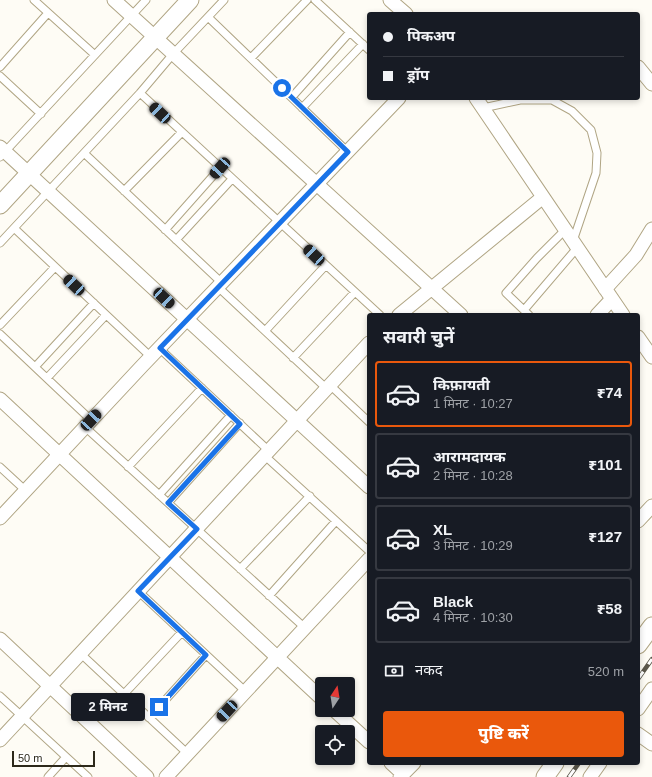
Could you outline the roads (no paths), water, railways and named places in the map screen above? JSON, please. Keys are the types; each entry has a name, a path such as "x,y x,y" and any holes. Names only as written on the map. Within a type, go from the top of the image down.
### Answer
{"street":[{"path":"114,0 459,313"},
{"path":"0,205 190,0"},
{"path":"390,0 404,12"},
{"path":"640,69 652,84"},
{"path":"0,518 187,319 397,100"},
{"path":"480,103 622,313"},
{"path":"2,152 48,191 367,485"},
{"path":"401,313 543,197"},
{"path":"598,313 652,229"},
{"path":"640,340 652,357"},
{"path":"0,740 367,345"},
{"path":"0,399 315,692"},
{"path":"640,519 652,506"},
{"path":"166,777 367,561"},
{"path":"640,642 652,626"},
{"path":"0,639 147,777"},
{"path":"640,706 652,689"},
{"path":"342,717 367,740"},
{"path":"640,735 652,744"},
{"path":"393,765 402,776 412,765"},
{"path":"545,777 554,765"},
{"path":"590,777 599,765"}],"lane":[{"path":"34,0 95,55"},
{"path":"2,152 41,114 146,0"},
{"path":"0,243 140,93 173,54 224,0"},
{"path":"251,58 307,0"},
{"path":"315,0 367,48"},
{"path":"0,67 48,13"},
{"path":"208,17 348,152"},
{"path":"292,97 350,32"},
{"path":"302,108 363,44"},
{"path":"0,76 41,114"},
{"path":"140,93 378,313"},
{"path":"480,103 520,100 552,100 572,111 591,130 597,153 596,173 575,244 526,313 506,293 537,258 565,230"},
{"path":"124,191 182,132"},
{"path":"84,153 176,240 293,358 367,420"},
{"path":"165,230 220,168"},
{"path":"176,240 232,179"},
{"path":"14,228 106,315 202,388 231,415 310,496 367,549"},
{"path":"265,331 326,265"},
{"path":"0,326 55,267"},
{"path":"293,358 355,292"},
{"path":"35,367 94,303"},
{"path":"47,378 106,315"},
{"path":"0,334 47,378 128,467 305,628"},
{"path":"128,467 202,388"},
{"path":"159,495 231,415"},
{"path":"168,503 240,424"},
{"path":"0,467 26,491"},
{"path":"240,569 310,496"},
{"path":"269,596 336,521"},
{"path":"138,591 246,691"},
{"path":"124,694 182,632"},
{"path":"80,653 188,754"},
{"path":"149,718 206,655"},
{"path":"0,696 88,777"},
{"path":"48,777 66,757"}],"railway":[{"path":"640,676 652,659"},
{"path":"569,777 578,765"}]}
